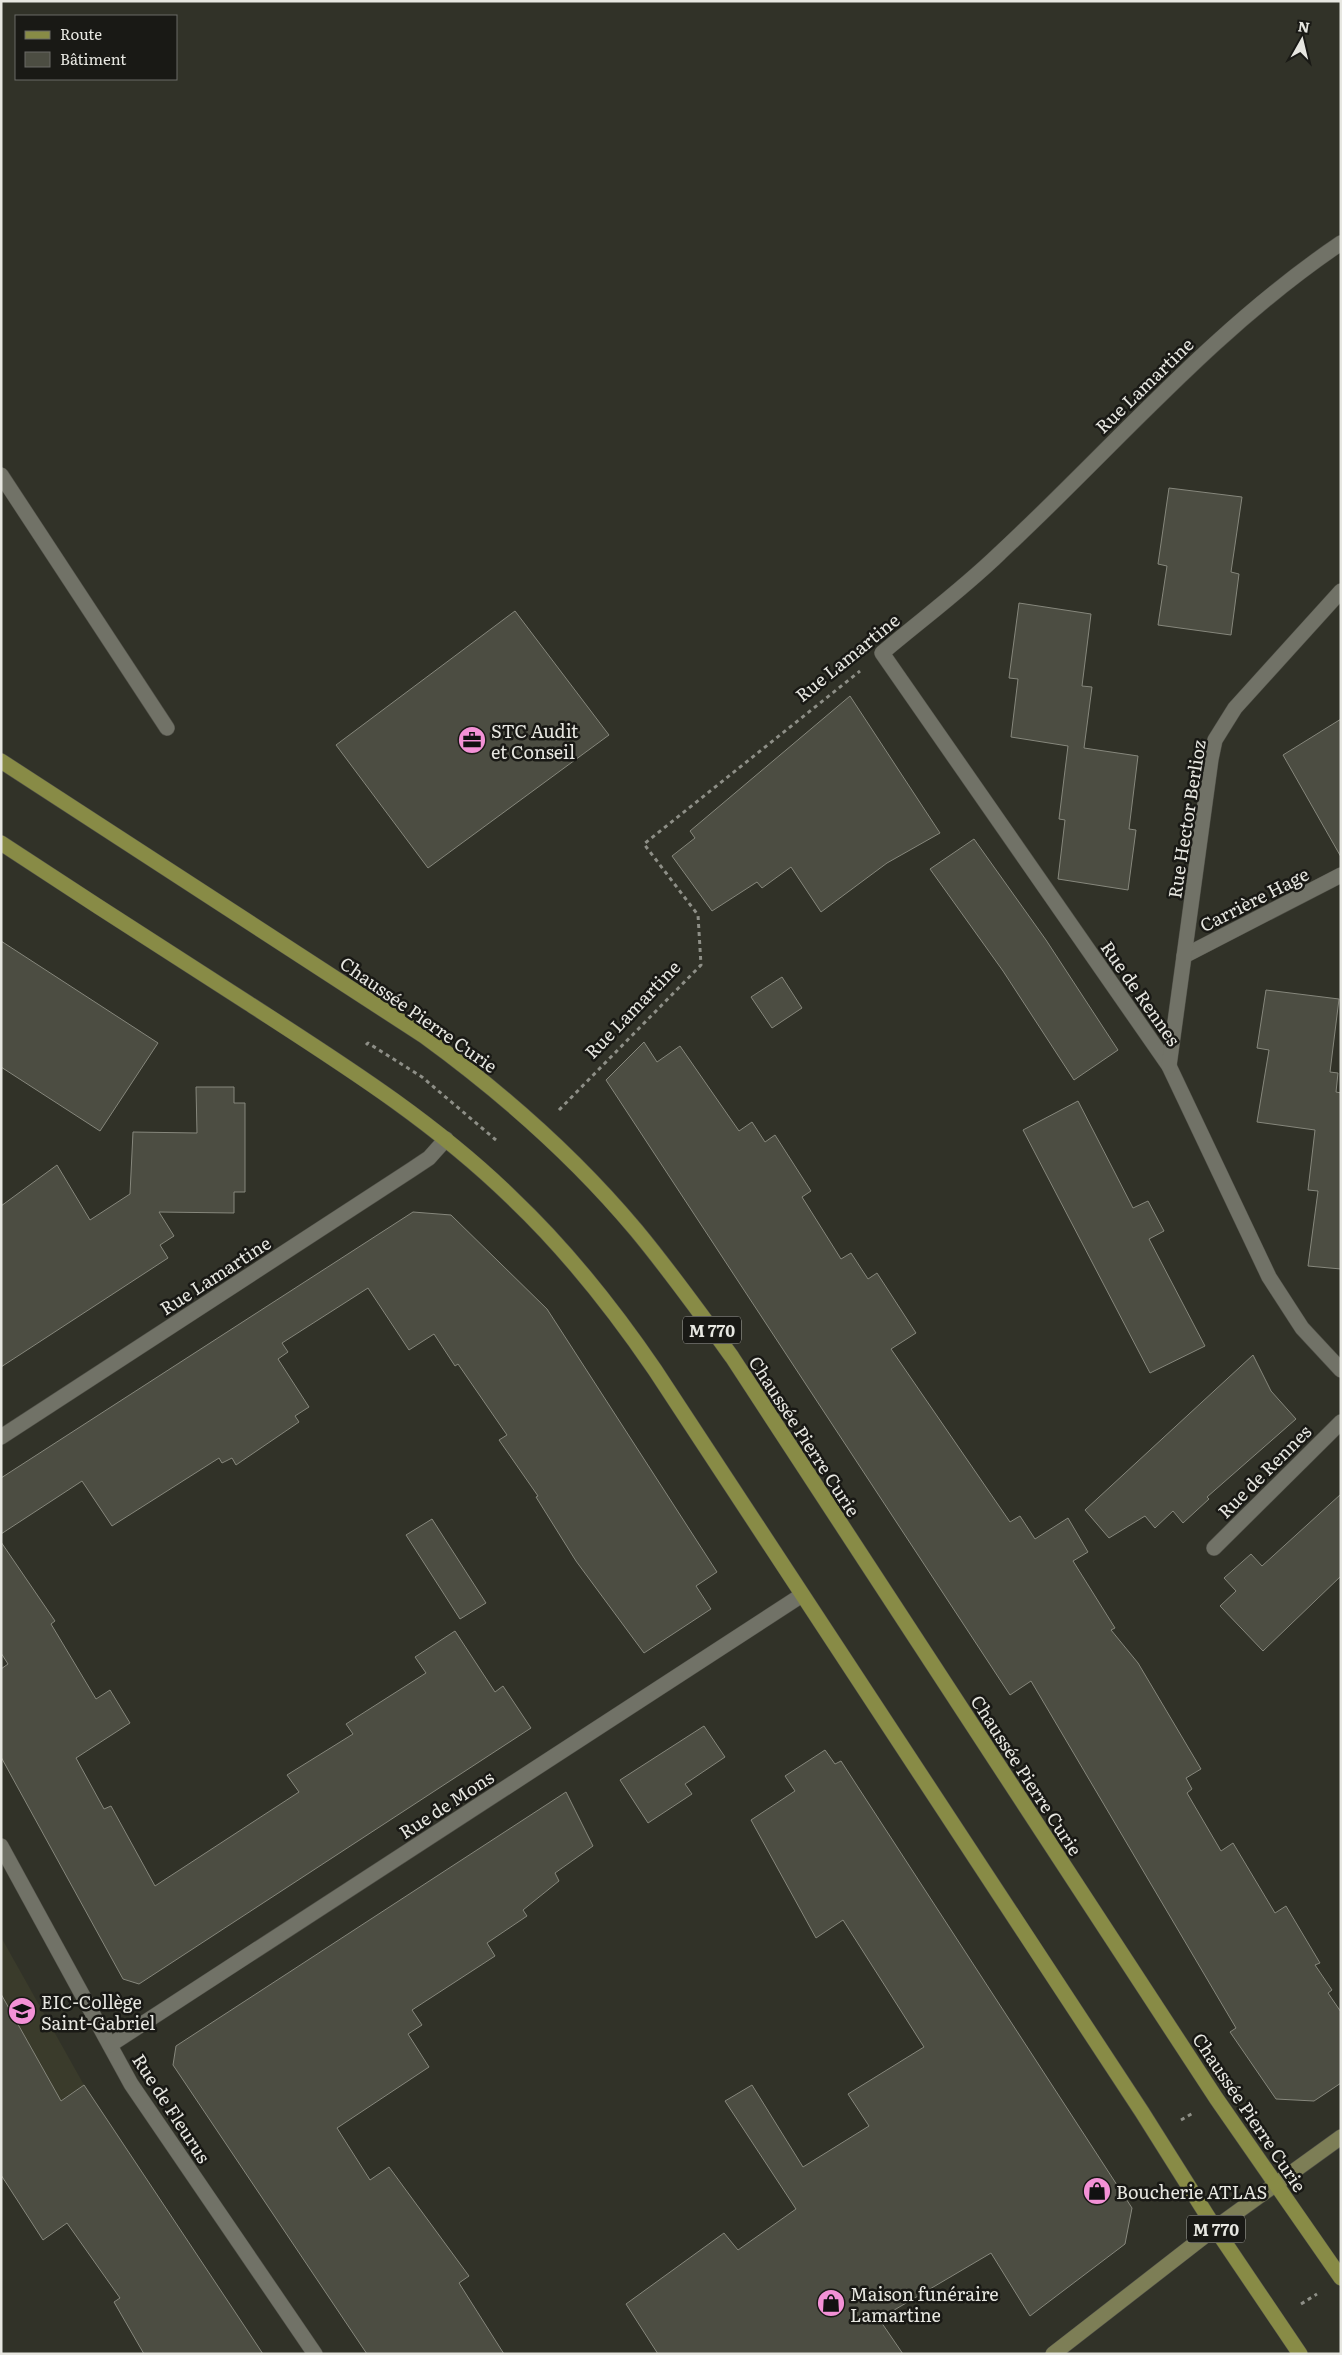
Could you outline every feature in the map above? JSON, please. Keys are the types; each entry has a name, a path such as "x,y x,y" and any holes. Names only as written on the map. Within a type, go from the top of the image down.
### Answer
{"main road":[{"name":"Chaussée Pierre Curie","path":"1,761 424,1036 479,1076 540,1130 598,1187 636,1230 683,1289 732,1357 1216,2098 1341,2278"},
{"name":"M 770","path":"1,843 350,1068 446,1139 510,1196 579,1267 618,1316 1157,2136 1215,2228 1300,2354"}],"street":[{"name":"Rue Lamartine","path":"882,653 1000,554 1142,412 1230,329 1301,269 1341,243"},
{"path":"1,475 166,728"},
{"name":"Rue Hector Berlioz","path":"1169,1066 1215,740 1235,708 1341,591"},
{"name":"Rue de Rennes","path":"882,653 1169,1066 1269,1276 1302,1328 1341,1370"},
{"name":"Carrière Hage","path":"1184,956 1341,875"},
{"name":"Rue Lamartine","path":"1,1437 429,1158 446,1139"},
{"name":"Rue de Rennes","path":"1214,1548 1341,1422"},
{"name":"Rue de Mons","path":"110,2045 802,1595"},
{"name":"Rue de Fleurus","path":"1,1846 131,2084 315,2354"},
{"path":"1053,2354 1215,2228 1341,2137"}],"path":[{"name":"Rue Lamartine","path":"540,1130 702,965 698,914 644,844 882,653"},
{"path":"1157,2136 1216,2098"},
{"path":"1278,2320 1341,2278"}],"shaded area":[{"name":"EIC-Collège Saint-Gabriel","path":"1,1937 84,2085 1,2141"}],"building":[{"path":"1169,488 1242,497 1231,572 1239,574 1231,635 1158,625 1167,566 1158,564"},
{"path":"1019,603 1091,614 1082,686 1092,687 1084,748 1138,756 1129,829 1136,830 1128,890 1058,879 1065,820 1059,819 1068,746 1011,737 1018,679 1009,678"},
{"name":"STC Audit et Conseil","path":"515,611 609,735 428,868 336,745"},
{"path":"850,696 940,833 887,863 821,912 791,867 762,888 757,882 712,911 672,856 695,838 690,831"},
{"path":"1341,719 1341,857 1283,755"},
{"path":"974,839 1046,940 1118,1050 1074,1080 1003,971 930,869"},
{"path":"1,941 158,1043 100,1131 1,1067"},
{"path":"782,977 802,1008 772,1028 751,997"},
{"path":"1266,990 1339,999 1330,1072 1338,1073 1336,1092 1341,1093 1341,1269 1308,1266 1318,1191 1308,1190 1315,1130 1257,1122 1269,1050 1257,1048"},
{"path":"644,1042 657,1062 680,1046 739,1131 752,1122 765,1142 775,1135 811,1191 802,1197 841,1259 851,1253 868,1279 877,1273 916,1333 891,1349 1010,1522 1020,1516 1035,1539 1068,1518 1088,1552 1073,1561 1115,1628 1111,1630 1138,1663 1201,1769 1186,1778 1192,1789 1187,1793 1221,1851 1233,1843 1275,1913 1286,1906 1320,1963 1315,1965 1332,1990 1328,1993 1341,2012 1341,2083 1314,2101 1276,2099 1230,2032 1236,2028 1031,1681 1010,1695 606,1080"},
{"path":"196,1087 234,1087 234,1103 245,1103 245,1192 234,1192 234,1213 159,1212 174,1236 160,1245 168,1258 1,1367 1,1206 57,1165 90,1220 130,1194 133,1132 197,1133"},
{"path":"1078,1101 1133,1208 1148,1201 1164,1231 1149,1239 1205,1346 1150,1373 1023,1130"},
{"path":"413,1212 451,1215 547,1309 717,1572 696,1586 711,1609 644,1653 576,1561 536,1497 538,1496 499,1440 507,1435 458,1364 455,1366 434,1334 409,1350 368,1288 282,1343 288,1352 278,1359 309,1407 295,1416 299,1422 236,1465 232,1458 222,1463 219,1458 112,1526 82,1481 1,1534 1,1478"},
{"path":"1253,1355 1271,1391 1296,1419 1207,1497 1209,1499 1183,1523 1173,1511 1155,1528 1145,1516 1109,1538 1085,1510"},
{"path":"1341,1494 1341,1576 1263,1651 1220,1606 1236,1591 1224,1578 1251,1554 1262,1566"},
{"path":"432,1519 486,1603 460,1619 406,1535"},
{"path":"1,1542 55,1621 51,1624 96,1699 110,1690 130,1723 76,1758 104,1809 111,1806 155,1886 299,1792 287,1775 353,1734 346,1724 426,1673 415,1657 455,1631 495,1692 503,1686 531,1728 139,1984 123,1979 1,1757 1,1669 8,1664 1,1653"},
{"path":"704,1726 725,1757 685,1784 692,1794 648,1823 620,1780"},
{"path":"825,1750 835,1764 841,1761 1132,2208 1125,2244 1030,2316 991,2253 879,2319 903,2354 658,2354 626,2304 724,2233 738,2250 796,2209 725,2101 752,2085 803,2167 869,2126 848,2094 924,2047 843,1920 816,1938 751,1820 795,1791 785,1776"},
{"path":"566,1792 593,1846 555,1873 559,1881 523,1910 527,1916 487,1943 495,1956 412,2010 422,2025 408,2034 429,2067 337,2128 370,2180 389,2167 469,2276 459,2283 504,2354 367,2354 173,2065 176,2046"},
{"path":"1,1994 61,2101 84,2085 263,2354 144,2354 114,2302 120,2298 67,2223 43,2240 1,2175"}],"place":[{"name":"STC Audit et Conseil","path":"472,740"},
{"name":"EIC-Collège Saint-Gabriel","path":"22,2011"},
{"name":"Boucherie ATLAS","path":"1097,2191"},
{"name":"Maison funéraire Lamartine","path":"831,2303"}]}
